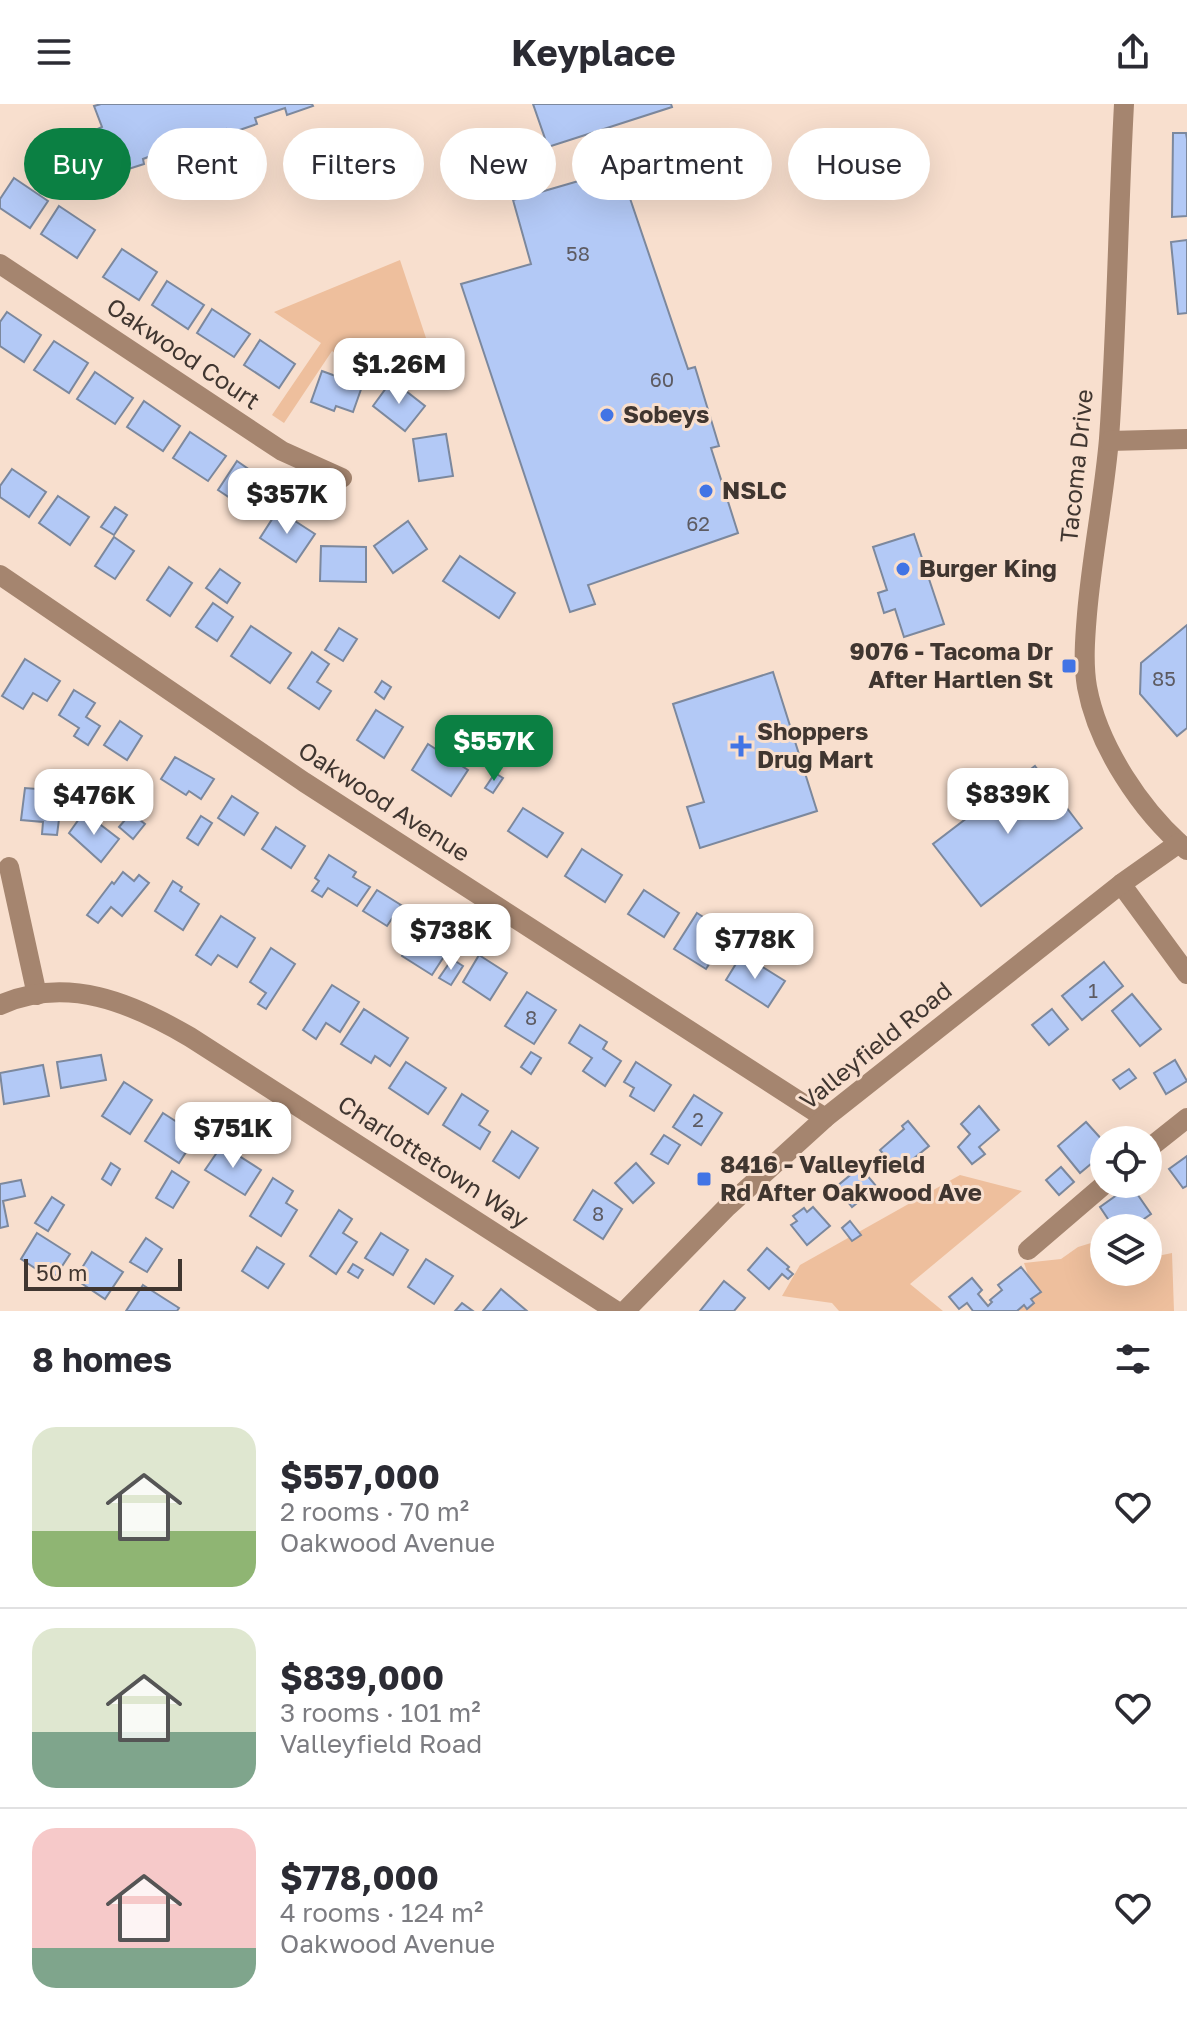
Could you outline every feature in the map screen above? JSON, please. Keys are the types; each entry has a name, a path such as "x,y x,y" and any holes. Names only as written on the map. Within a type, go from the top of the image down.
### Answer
{"street":[{"name":"Tacoma Drive","path":"1124,104 1109,441 1089,590 1084,653 1086,683 1103,737 1125,778 1183,847"},
{"name":"Oakwood Court","path":"0,264 282,451 342,478"},
{"path":"1109,441 1187,439"},
{"name":"Oakwood Avenue","path":"0,575 304,782 825,1118"},
{"name":"Valleyfield Road","path":"625,1311 727,1207 825,1118 1121,884 1183,847"},
{"path":"9,867 37,995"},
{"path":"1121,884 1187,974"},
{"name":"Charlottetown Way","path":"0,1005 37,995 94,995 124,1002 153,1015 616,1311"},
{"path":"1162,1138 1187,1118"},
{"path":"1028,1250 1090,1197"}],"shaded area":[{"path":"400,260 429,347 341,357 332,351 284,423 272,415 321,343 274,312"},
{"path":"960,1175 1022,1191 910,1284 943,1311 839,1311 832,1303 782,1296 800,1265"},
{"path":"1090,1243 1090,1286 1162,1286 1162,1255 1172,1253 1174,1311 1013,1311 1034,1292 1024,1263 1061,1259 1078,1247"}],"building":[{"path":"533,104 671,104 672,107 607,128 572,128 572,139 556,144 556,128 541,128"},
{"path":"94,106 313,106 287,115 285,108 255,118 257,124 245,128 147,128 147,157 143,159 144,164 131,168 131,128 100,128 102,127"},
{"path":"1173,133 1186,133 1187,216 1172,217"},
{"path":"14,178 24,185 24,200 48,201 30,228 0,208 0,199"},
{"name":"Sobeys","path":"572,183 572,200 631,200 688,369 695,367 719,446 711,448 738,533 588,585 595,604 570,612 461,284 531,264 513,200 556,200 556,188"},
{"path":"59,206 95,230 77,258 41,234"},
{"path":"1187,240 1187,313 1178,314 1171,242"},
{"path":"122,249 157,272 139,300 103,277"},
{"path":"167,281 204,305 188,329 152,305"},
{"path":"212,309 250,334 234,357 197,333"},
{"path":"7,312 41,335 24,362 0,346 0,322"},
{"path":"260,340 295,364 279,388 244,365"},
{"path":"54,341 88,363 69,393 34,370"},
{"path":"322,371 341,378 344,371 365,378 353,412 336,406 334,411 311,402"},
{"path":"95,372 133,398 115,424 77,399"},
{"path":"392,380 425,406 405,431 373,406"},
{"path":"144,401 180,426 163,451 127,427"},
{"path":"190,432 226,456 208,481 173,458"},
{"path":"446,434 453,476 419,481 413,439"},
{"path":"237,461 273,486 254,514 218,490"},
{"path":"12,469 46,492 29,517 0,497 0,486"},
{"path":"58,496 89,517 70,545 39,523"},
{"path":"115,507 127,515 114,535 101,527"},
{"path":"278,510 315,534 296,562 260,538"},
{"path":"408,521 427,549 393,573 374,546"},
{"name":"Burger King","path":"914,534 944,624 904,637 895,609 884,613 878,593 887,590 873,547"},
{"path":"114,537 134,551 115,579 95,566"},
{"path":"321,546 366,547 366,582 320,581"},
{"path":"460,556 515,593 499,618 443,581"},
{"path":"169,567 192,583 170,616 147,600"},
{"path":"220,569 240,583 227,603 206,588"},
{"path":"213,603 233,617 217,641 196,627"},
{"path":"1187,625 1187,728 1177,736 1140,694 1141,663"},
{"path":"251,626 291,653 270,683 231,656"},
{"path":"339,628 357,639 343,661 325,650"},
{"path":"312,652 329,664 317,682 331,691 319,709 288,688"},
{"path":"25,659 60,681 47,701 33,693 23,709 2,696"},
{"name":"Shoppers Drug Mart","path":"773,672 817,811 700,848 687,807 704,802 673,704"},
{"path":"382,681 391,687 384,699 375,692"},
{"path":"74,690 95,703 86,717 100,726 88,745 74,736 79,728 59,715"},
{"path":"376,710 403,727 384,758 357,740"},
{"path":"120,721 142,736 127,760 104,745"},
{"path":"428,744 468,770 451,796 412,770"},
{"path":"175,757 214,779 201,799 189,791 186,795 161,779"},
{"path":"1035,766 1082,828 981,906 933,844"},
{"path":"495,773 503,778 493,793 485,788"},
{"path":"37,781 63,788 57,835 42,834 43,822 21,820 25,788 37,789"},
{"path":"232,796 258,813 244,835 218,818"},
{"path":"523,808 563,833 547,857 508,831"},
{"path":"84,812 119,839 101,862 69,833"},
{"path":"131,813 145,824 133,839 119,827"},
{"path":"201,816 212,823 198,845 187,838"},
{"path":"276,827 305,846 291,868 262,849"},
{"path":"582,849 622,875 605,902 565,876"},
{"path":"329,855 356,872 353,877 370,887 357,906 328,888 322,897 312,891 319,881 315,878"},
{"path":"123,872 134,881 139,875 149,883 122,916 111,907 98,923 87,915"},
{"path":"173,881 182,887 180,891 199,904 183,930 155,911"},
{"path":"377,890 401,905 387,926 363,911"},
{"path":"644,890 679,913 664,937 628,914"},
{"path":"697,913 741,941 727,963 715,955 706,969 674,949"},
{"path":"221,916 255,938 237,967 218,955 211,965 196,955"},
{"path":"424,921 454,941 432,975 402,956"},
{"path":"271,948 295,964 266,1009 258,1004 266,993 250,982"},
{"path":"742,954 785,981 768,1007 726,980"},
{"path":"479,955 507,973 490,1000 463,982"},
{"path":"452,959 463,966 451,985 439,978"},
{"path":"1104,962 1123,986 1082,1020 1062,996"},
{"path":"332,985 359,1002 340,1032 326,1023 316,1039 303,1030"},
{"path":"527,992 556,1010 534,1044 505,1026"},
{"path":"1132,994 1161,1029 1140,1046 1112,1011"},
{"path":"364,1009 408,1038 390,1066 375,1056 371,1063 341,1044"},
{"path":"1052,1009 1068,1029 1049,1045 1032,1025"},
{"path":"580,1025 607,1042 603,1049 621,1061 605,1086 583,1071 592,1058 569,1043"},
{"path":"531,1052 541,1058 531,1074 521,1067"},
{"path":"101,1055 106,1080 61,1088 57,1062"},
{"path":"1175,1060 1187,1081 1166,1094 1154,1073"},
{"path":"406,1062 446,1088 428,1114 389,1088"},
{"path":"636,1062 671,1085 654,1111 630,1096 634,1088 624,1082"},
{"path":"43,1065 49,1096 4,1104 0,1073"},
{"path":"1129,1069 1136,1078 1120,1089 1113,1080"},
{"path":"124,1082 152,1100 130,1134 102,1116"},
{"path":"462,1094 488,1111 479,1125 490,1132 480,1149 443,1125"},
{"path":"694,1095 722,1113 701,1145 673,1127"},
{"path":"979,1106 999,1130 979,1147 985,1154 972,1164 958,1147 970,1134 961,1124"},
{"path":"163,1113 197,1135 179,1163 145,1141"},
{"path":"908,1121 929,1146 898,1171 880,1150 904,1129 902,1126"},
{"path":"1086,1122 1090,1126 1090,1165 1080,1173 1058,1146"},
{"path":"512,1131 538,1148 519,1178 493,1161"},
{"path":"664,1135 680,1145 668,1164 651,1154"},
{"path":"222,1145 261,1170 245,1195 205,1170"},
{"path":"1187,1156 1187,1186 1183,1188 1169,1169"},
{"path":"111,1163 120,1169 111,1185 102,1179"},
{"path":"636,1163 654,1183 633,1203 615,1183"},
{"path":"860,1167 877,1187 852,1207 836,1187"},
{"path":"1061,1167 1074,1182 1059,1195 1046,1180"},
{"path":"172,1171 189,1182 173,1208 156,1198"},
{"path":"273,1178 293,1191 286,1203 297,1210 281,1236 250,1216"},
{"path":"21,1180 25,1196 3,1201 8,1226 0,1228 0,1184"},
{"path":"593,1190 622,1209 603,1239 574,1220"},
{"path":"52,1197 64,1205 48,1231 35,1223"},
{"path":"1113,1198 1140,1198 1151,1214 1105,1214 1100,1207"},
{"path":"813,1207 830,1226 807,1245 791,1225 797,1221 793,1216 804,1208 807,1212"},
{"path":"339,1210 352,1219 343,1233 357,1242 336,1274 310,1256"},
{"path":"850,1221 861,1235 852,1241 842,1228"},
{"path":"37,1233 70,1254 53,1280 21,1259"},
{"path":"381,1233 408,1250 393,1275 365,1258"},
{"path":"146,1238 162,1249 147,1272 130,1262"},
{"path":"257,1247 284,1264 268,1288 242,1271"},
{"path":"767,1248 793,1274 788,1279 782,1274 769,1289 748,1270"},
{"path":"92,1252 123,1272 105,1299 75,1279"},
{"path":"426,1259 453,1276 434,1304 408,1287"},
{"path":"353,1264 363,1270 358,1278 348,1272"},
{"path":"1021,1267 1041,1292 1031,1299 1034,1303 1027,1309 1024,1305 1017,1311 973,1311 967,1303 959,1309 949,1297 972,1278 982,1290 978,1294 988,1306 992,1302 990,1300 1002,1290 998,1285"},
{"path":"724,1281 745,1298 734,1311 700,1311"},
{"path":"143,1285 179,1308 177,1311 126,1311"},
{"path":"501,1289 527,1311 483,1311"},
{"path":"462,1303 473,1311 455,1311"}],"place":[{"name":"Sobeys","path":"607,415"},
{"name":"NSLC","path":"706,491"},
{"name":"Burger King","path":"903,569"},
{"name":"9076 - Tacoma Dr After Hartlen St","path":"1069,666"},
{"name":"Shoppers Drug Mart","path":"741,746"},
{"name":"8416 - Valleyfield Rd After Oakwood Ave","path":"704,1179"}]}
